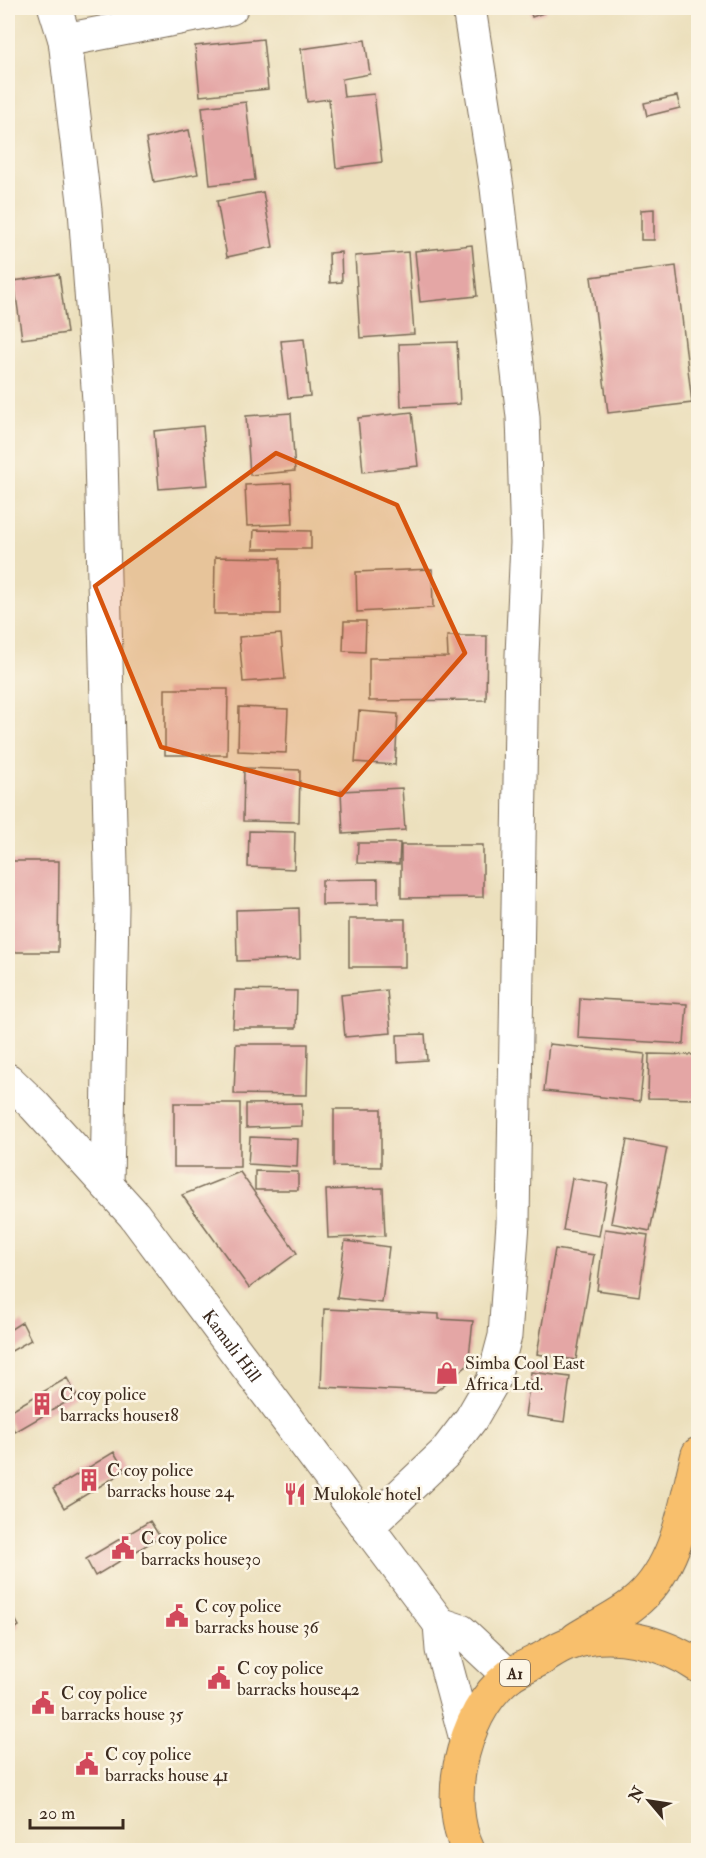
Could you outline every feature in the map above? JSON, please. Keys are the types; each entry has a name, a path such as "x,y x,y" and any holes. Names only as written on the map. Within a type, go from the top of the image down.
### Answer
{"highway":[{"name":"A1","path":"468,1851 463,1839 456,1789 466,1739 483,1705 509,1676 570,1643 639,1599 673,1551 699,1454"},
{"name":"A1","path":"570,1643 606,1637 644,1641 679,1653 699,1666"}],"street":[{"path":"56,8 65,40 85,210 100,414 112,907 107,1184"},
{"path":"65,40 231,8"},
{"path":"367,1527 422,1478 471,1419 493,1381 505,1336 507,1314 513,1223 522,655 527,543 522,406 497,188 469,8"},
{"name":"Kamuli Hill","path":"8,1080 34,1105 134,1215 440,1624 461,1631 509,1676"},
{"path":"440,1624 442,1650 466,1739"}],"highlighted area":[{"path":"276,453 397,505 465,653 341,795 161,747 95,586"}],"building":[{"path":"529,8 545,8 546,12 532,17"},
{"path":"263,39 268,89 200,96 195,46"},
{"path":"365,40 370,74 342,79 344,97 374,94 382,162 336,168 329,99 307,102 301,49"},
{"path":"677,96 680,108 647,116 644,103"},
{"path":"246,102 255,180 210,185 202,107"},
{"path":"189,130 198,174 154,182 146,139"},
{"path":"263,192 273,247 227,257 217,201"},
{"path":"654,209 654,240 641,240 641,210"},
{"path":"472,245 477,296 420,302 415,251"},
{"path":"341,252 342,282 330,283 329,253"},
{"path":"408,252 414,334 360,338 355,256"},
{"path":"676,266 692,403 608,413 591,277"},
{"path":"59,274 67,333 22,339 14,281"},
{"path":"304,339 310,396 288,398 281,341"},
{"path":"457,342 460,404 401,407 399,344"},
{"path":"412,412 418,466 363,472 358,418"},
{"path":"291,413 295,471 250,475 246,416"},
{"path":"8,423 10,423 13,475 8,475"},
{"path":"203,426 208,485 159,489 154,431"},
{"path":"291,483 293,524 247,526 245,485"},
{"path":"254,530 311,531 311,549 253,549"},
{"path":"215,557 280,558 280,614 214,614"},
{"path":"432,569 433,608 357,612 356,572"},
{"path":"344,621 366,621 365,652 343,651"},
{"path":"281,634 285,679 243,682 239,637"},
{"path":"447,636 487,636 486,700 369,701 369,658 448,657"},
{"path":"165,689 228,689 227,755 165,755"},
{"path":"239,707 288,709 286,753 238,751"},
{"path":"359,711 398,714 395,765 355,762"},
{"path":"244,768 300,770 299,822 243,821"},
{"path":"402,788 405,830 343,834 341,791"},
{"path":"249,831 295,832 294,869 248,867"},
{"path":"358,843 400,843 399,864 357,863"},
{"path":"401,845 483,845 483,897 401,898"},
{"path":"8,861 59,861 58,952 8,952"},
{"path":"378,879 378,904 322,905 322,880"},
{"path":"299,908 300,959 237,961 236,910"},
{"path":"349,919 405,919 405,967 349,967"},
{"path":"235,990 297,991 296,1028 233,1028"},
{"path":"387,990 391,1033 345,1037 341,995"},
{"path":"580,998 687,1004 684,1044 578,1038"},
{"path":"425,1034 427,1060 398,1062 397,1035"},
{"path":"236,1044 308,1044 307,1095 234,1094"},
{"path":"549,1044 645,1054 640,1101 544,1091"},
{"path":"649,1054 697,1055 696,1099 648,1098"},
{"path":"174,1103 240,1103 240,1167 174,1167"},
{"path":"302,1103 302,1126 246,1128 246,1104"},
{"path":"334,1109 381,1109 381,1167 334,1166"},
{"path":"250,1137 298,1139 297,1167 248,1164"},
{"path":"627,1140 667,1148 650,1231 611,1223"},
{"path":"255,1171 298,1172 298,1190 255,1190"},
{"path":"240,1172 297,1253 249,1288 182,1195"},
{"path":"572,1178 608,1184 599,1236 563,1230"},
{"path":"383,1188 385,1236 328,1238 326,1190"},
{"path":"605,1229 648,1235 639,1296 597,1290"},
{"path":"345,1241 389,1247 382,1303 337,1298"},
{"path":"555,1249 594,1255 576,1360 537,1354"},
{"path":"324,1309 439,1314 439,1319 473,1321 468,1365 435,1392 321,1387"},
{"path":"22,1322 31,1340 8,1353 8,1331"},
{"path":"531,1372 570,1377 564,1422 525,1416"},
{"name":"C coy police barracks house18","path":"67,1378 77,1396 15,1432 8,1419 8,1412"},
{"name":"C coy police barracks house 24","path":"114,1452 125,1471 64,1508 53,1489"},
{"name":"C coy police barracks house30","path":"150,1521 160,1537 95,1576 86,1559"},
{"path":"9,1608 19,1626 8,1633 8,1610"}],"place":[{"name":"Simba Cool East Africa Ltd.","path":"447,1373"},
{"name":"C coy police barracks house18","path":"42,1404"},
{"name":"C coy police barracks house 24","path":"89,1480"},
{"name":"Mulokole hotel","path":"295,1494"},
{"name":"C coy police barracks house30","path":"123,1548"},
{"name":"C coy police barracks house 36","path":"177,1616"},
{"name":"C coy police barracks house42","path":"219,1678"},
{"name":"C coy police barracks house 35","path":"43,1703"},
{"name":"C coy police barracks house 41","path":"87,1764"}]}
